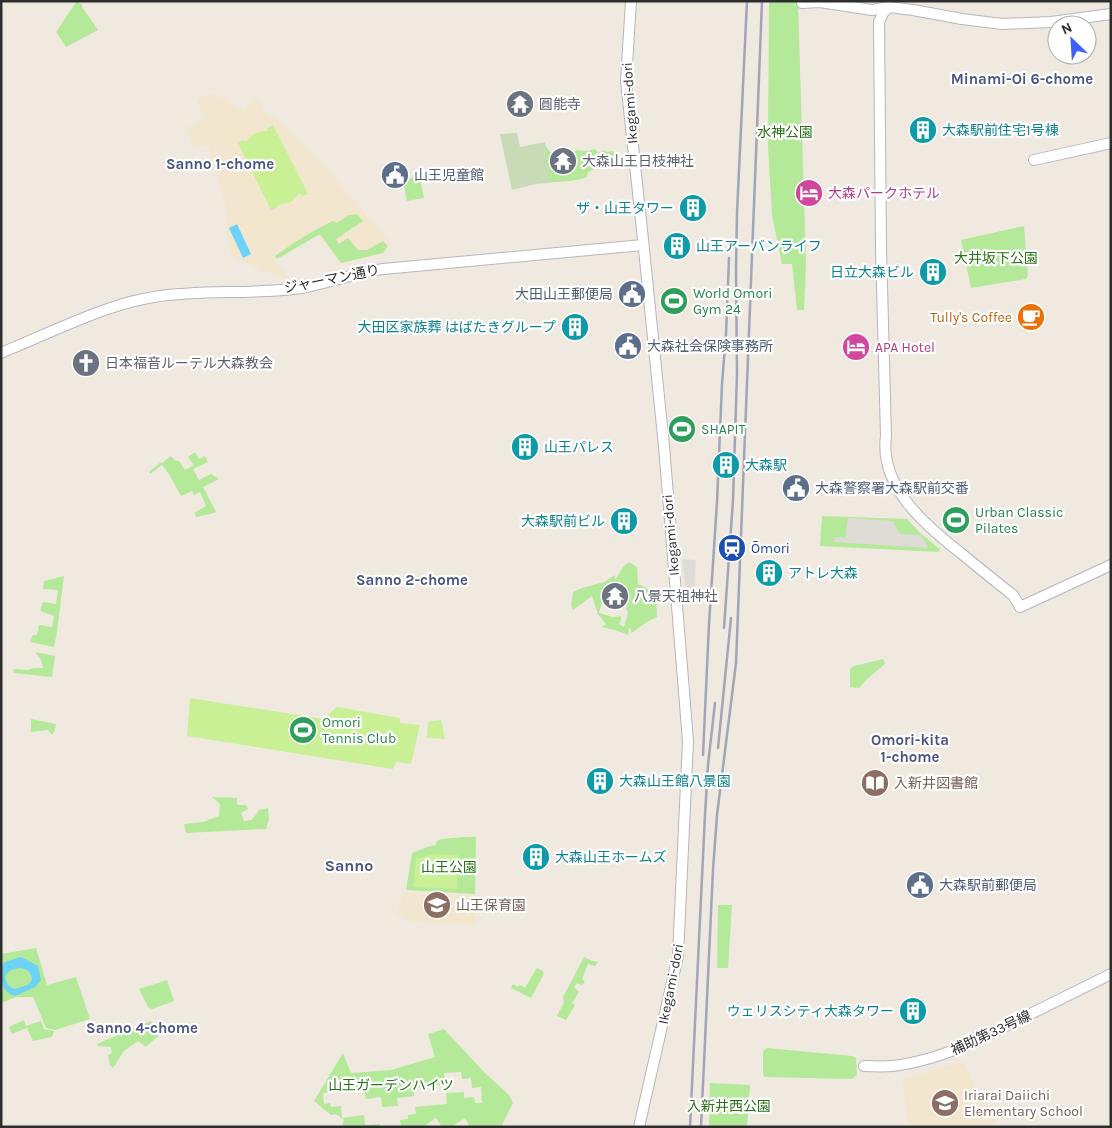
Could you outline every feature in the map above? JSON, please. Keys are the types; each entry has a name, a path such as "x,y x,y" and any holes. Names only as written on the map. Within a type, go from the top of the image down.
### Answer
{"street":[{"name":"Ikegami-dori","path":"631,1 626,81 665,457 688,743 678,956 639,1127"},
{"path":"802,3 820,2 872,10 885,4 962,19 1002,24 1051,22 1111,14"},
{"path":"885,4 879,22 881,248 885,445 888,465 894,483 906,501 926,524 1013,596 1020,607 1111,565"},
{"path":"1034,160 1111,143"},
{"name":"ジャーマン通り","path":"1,353 97,312 146,298 168,295 301,288 383,269 643,245"},
{"name":"補助第33号線","path":"864,1066 890,1066 920,1062 952,1052 972,1044 1111,974"}],"shaded area":[{"path":"214,93 244,110 255,97 263,105 263,109 272,118 275,117 334,177 391,244 385,253 339,264 317,233 275,260 288,277 279,277 230,255 226,207 208,145 194,149 186,128 205,119 196,99"},
{"path":"848,518 893,521 900,534 919,535 926,542 928,548 834,542 835,537 845,538"},
{"path":"682,559 696,560 694,598 690,599 689,602 687,602"},
{"name":"山王保育園","path":"403,893 475,895 475,924 433,924 412,921 397,914"},
{"name":"Iriarai Daiichi Elementary School","path":"963,1062 998,1127 908,1127 902,1079"}],"green space":[{"path":"77,1 82,5 98,30 66,47 56,32"},
{"name":"水神公園","path":"769,1 798,1 806,263 804,310 797,310 792,264 782,264 772,215 768,147"},
{"path":"273,125 308,194 302,196 300,193 291,202 279,204 278,207 271,210 238,143 244,140 245,142 247,141 251,136 261,131 268,131 267,128"},
{"path":"517,133 520,147 545,142 549,183 512,190 500,134"},
{"path":"545,145 553,156 565,151 572,153 577,150 588,151 595,149 598,153 604,150 607,152 613,151 616,156 616,162 588,172 587,177 583,179 547,183"},
{"path":"419,173 424,198 407,201 404,186 408,180"},
{"path":"357,214 363,221 336,239 339,244 348,238 358,250 367,250 383,241 388,246 383,253 341,263 320,234 277,259 275,256 325,225 333,221 337,223 349,215"},
{"name":"大井坂下公園","path":"1024,226 1028,276 1026,279 971,288 961,240"},
{"path":"195,452 199,459 205,456 208,462 193,469 199,480 211,474 219,479 203,487 216,512 196,517 194,513 206,506 200,492 194,495 192,491 181,496 162,465 150,474 149,472 171,456 176,461 179,461 185,470 194,465 188,457"},
{"path":"822,516 907,519 920,533 940,549 939,552 820,546"},
{"path":"629,562 637,567 638,584 648,590 656,590 657,617 631,633 631,629 628,628 628,635 602,627 606,624 598,614 592,596 573,610 571,605 573,592 604,582 615,575 615,580","holes":["614,581 616,587 629,593 626,609 628,612 624,627 619,624 621,616 613,617 599,613 604,596 607,590 612,589"]},
{"path":"64,576 54,647 30,642 33,635 37,635 39,625 52,627 54,616 40,611 43,602 56,604 58,590 43,589 44,581"},
{"path":"35,652 55,656 52,677 13,673 14,669 43,668 41,660"},
{"path":"883,659 885,664 859,688 850,687 850,669 854,666"},
{"name":"Omori Tennis Club","path":"190,698 323,719 337,707 400,718 400,723 420,725 411,764 396,762 393,769 187,736"},
{"path":"31,719 56,724 52,735 48,730 31,732"},
{"path":"441,720 445,739 427,738 428,722"},
{"path":"212,797 237,798 237,805 246,805 248,809 241,813 244,821 252,820 259,810 268,808 269,819 266,829 186,833 184,824 203,822 219,816 220,804"},
{"name":"山王公園","path":"476,837 475,894 406,890 412,853 436,845 437,841 442,839"},
{"path":"434,854 458,855 457,889 413,887 416,859"},
{"path":"718,905 732,905 728,968 717,968"},
{"path":"36,948 47,985 76,977 90,1019 55,1030 46,1028 33,997 16,997 1,1003 1,954"},
{"path":"584,957 598,962 595,966 588,964 582,979 585,982 582,985 577,983 574,987 579,992 572,1003 575,1005 566,1020 557,1016 564,1002 563,997"},
{"path":"537,968 543,971 544,974 531,998 511,988 513,984 525,988"},
{"path":"167,980 174,1001 152,1009 148,1007 139,989"},
{"path":"24,1020 26,1026 41,1021 44,1029 54,1031 52,1037 33,1041 27,1028 12,1034 9,1027"},
{"path":"151,1021 159,1035 146,1047 138,1041 124,1051 113,1068 110,1065 108,1055 112,1053 111,1047 98,1046 97,1044"},
{"name":"山王ガーデンハイツ","path":"444,1029 484,1072 509,1095 513,1103 501,1127 470,1127 465,1118 451,1127 442,1127 436,1118 423,1127 394,1127 401,1126 400,1120 408,1119 408,1115 416,1114 415,1107 447,1104 446,1093 464,1092 464,1098 474,1097 475,1103 482,1103 481,1087 472,1088 471,1078 462,1079 461,1072 444,1073 445,1084 413,1088 414,1096 397,1098 398,1106 382,1107 381,1097 366,1099 364,1090 346,1092 345,1084 328,1086 329,1092 323,1093 324,1104 330,1103 331,1107 341,1106 342,1118 364,1115 365,1125 380,1124 380,1127 344,1127 342,1125 344,1120 336,1114 331,1115 314,1101 343,1053 351,1073 391,1070 435,1057 428,1034"},
{"path":"767,1048 852,1056 856,1058 857,1075 852,1079 764,1077 763,1051"},
{"name":"入新井西公園","path":"710,1083 750,1085 747,1127 709,1127"}],"water":[{"path":"237,224 251,254 243,258 229,228"},
{"path":"21,957 38,966 41,980 35,987 15,996 10,994 6,991 1,981 1,966 5,962","holes":["20,968 29,971 32,980 28,985 15,989 9,986 5,976 11,970"]}],"railway":[{"path":"724,628 733,500 737,374 737,213 747,1"},
{"path":"701,1127 717,815 736,663 762,1"},
{"path":"703,755 729,258"},
{"path":"718,748 731,618"},
{"path":"690,1127 705,815 715,703"}],"place":[{"name":"圓能寺","path":"520,104"},
{"name":"大森駅前住宅1号棟","path":"923,130"},
{"name":"大森山王日枝神社","path":"563,161"},
{"name":"山王児童館","path":"395,175"},
{"name":"大森パークホテル","path":"809,193"},
{"name":"ザ・山王タワー","path":"693,208"},
{"name":"山王アーバンライフ","path":"677,246"},
{"name":"日立大森ビル","path":"933,272"},
{"name":"大田山王郵便局","path":"632,294"},
{"name":"World Omori Gym 24","path":"674,301"},
{"name":"Tully's Coffee","path":"1031,317"},
{"name":"大田区家族葬 はばたきグループ","path":"575,327"},
{"name":"大森社会保険事務所","path":"628,346"},
{"name":"APA Hotel","path":"856,347"},
{"name":"日本福音ルーテル大森教会","path":"86,363"},
{"name":"SHAPIT","path":"682,429"},
{"name":"山王パレス","path":"525,447"},
{"name":"大森駅","path":"726,465"},
{"name":"大森警察署大森駅前交番","path":"796,488"},
{"name":"Urban Classic Pilates","path":"956,520"},
{"name":"大森駅前ビル","path":"624,521"},
{"name":"Ōmori","path":"732,548"},
{"name":"アトレ大森","path":"769,573"},
{"name":"八景天祖神社","path":"615,596"},
{"name":"Omori Tennis Club","path":"303,730"},
{"name":"大森山王館八景園","path":"600,781"},
{"name":"入新井図書館","path":"875,783"},
{"name":"大森山王ホームズ","path":"536,857"},
{"name":"大森駅前郵便局","path":"920,885"},
{"name":"山王保育園","path":"437,905"},
{"name":"ウェリスシティ大森タワー","path":"913,1011"},
{"name":"Iriarai Daiichi Elementary School","path":"945,1103"}],"district":[{"name":"Minami-Oi 6-chome","path":"1022,79"},
{"name":"Sanno 1-chome","path":"220,164"},
{"name":"Sanno 2-chome","path":"412,580"},
{"name":"Omori-kita 1-chome","path":"910,748"},
{"name":"Sanno","path":"349,865"},
{"name":"Sanno 4-chome","path":"142,1028"}]}
